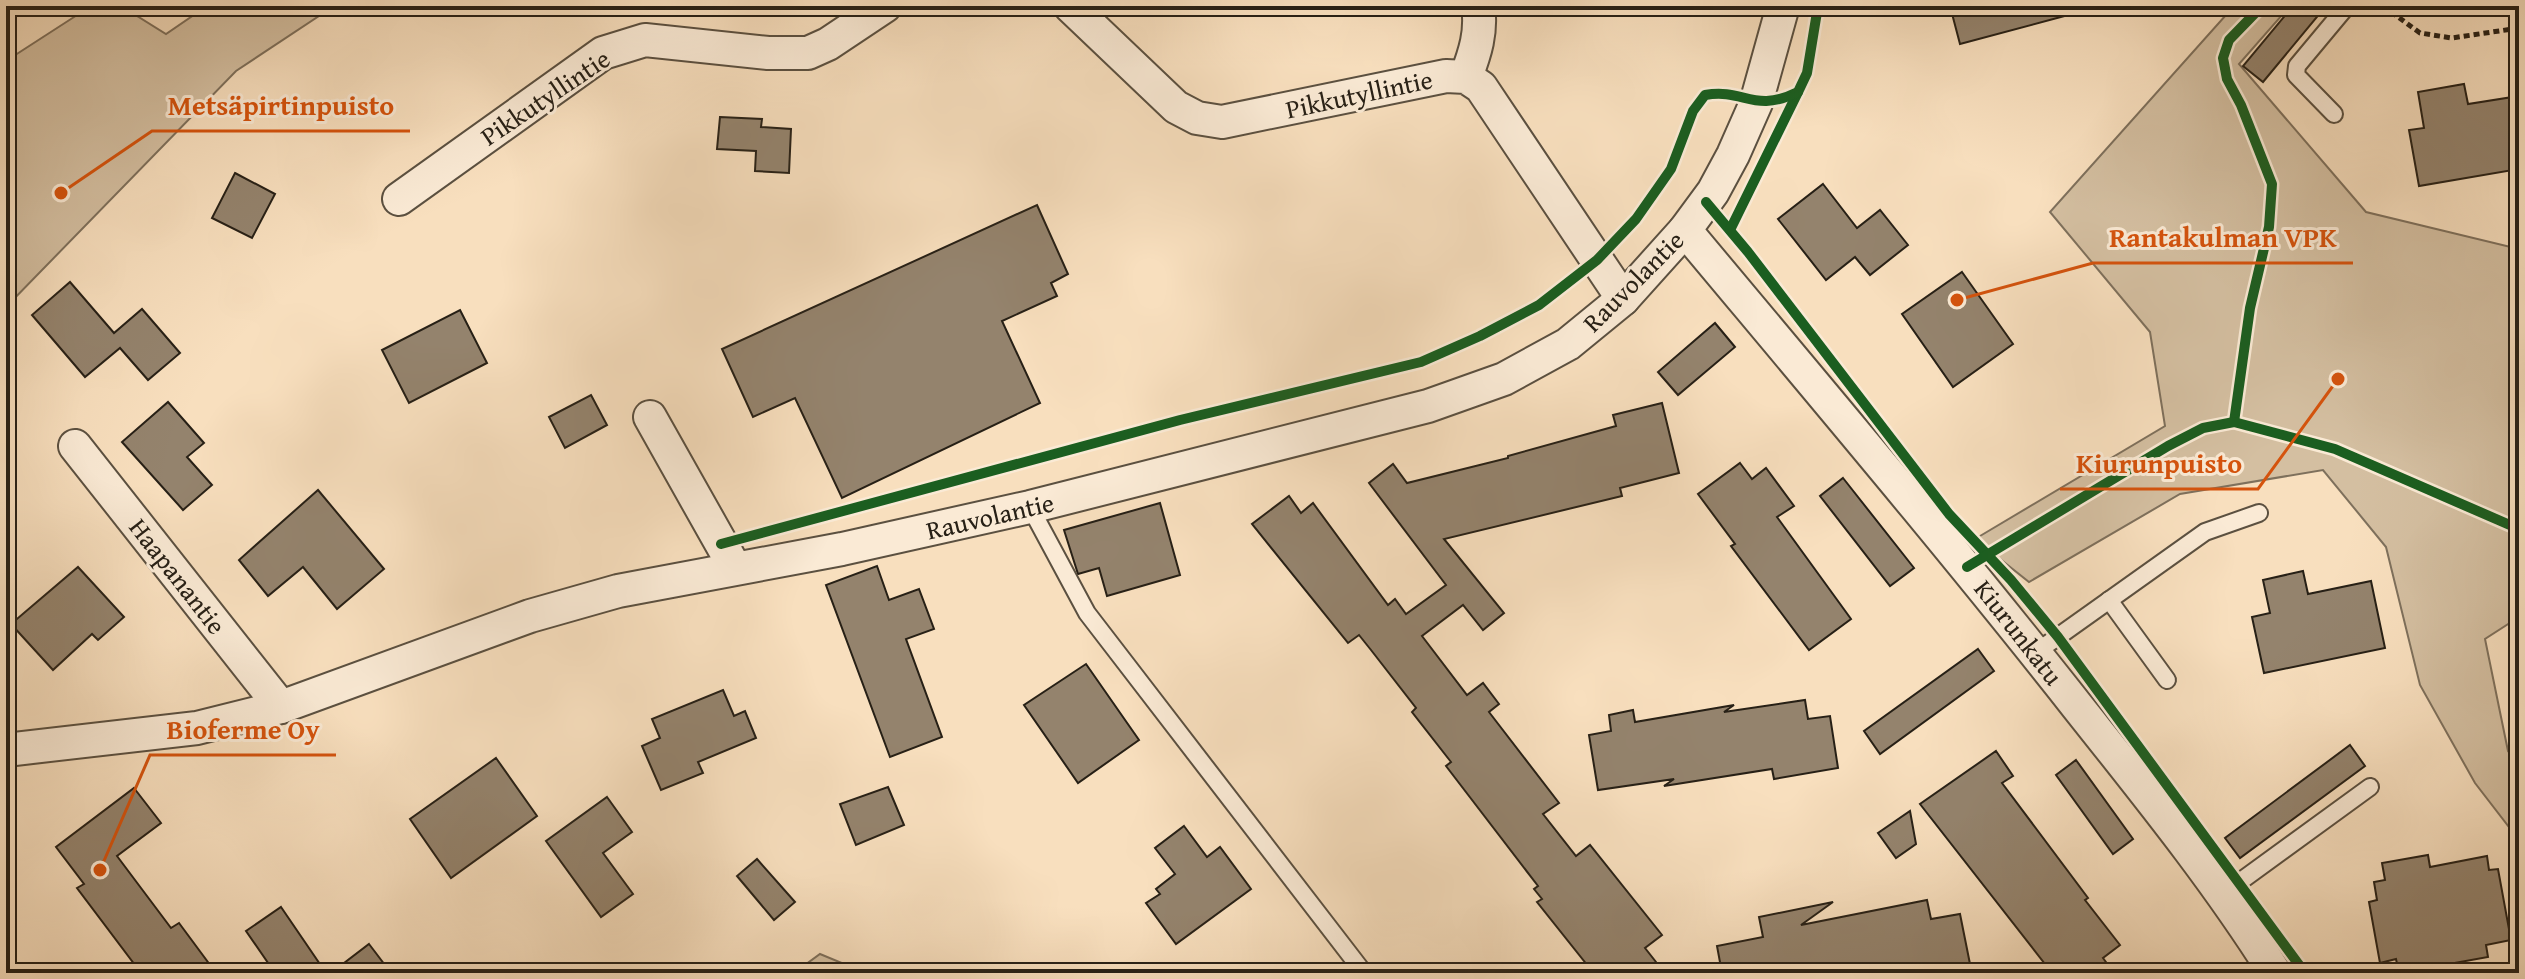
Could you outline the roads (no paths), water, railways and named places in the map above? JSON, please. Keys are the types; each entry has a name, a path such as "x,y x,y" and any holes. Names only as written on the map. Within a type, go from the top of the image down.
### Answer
{"street":[{"name":"Pikkutyllintie","path":"399,199 603,53 645,40 808,53 828,44 885,6"},
{"name":"Pikkutyllintie","path":"1070,6 1176,107 1197,118 1222,122 1446,76 1466,77 1481,87 1623,299"},
{"path":"1466,77 1477,48 1478,6"},
{"name":"Rauvolantie","path":"6,750 197,728 281,707 530,616 618,591 842,549 1030,507 1428,406 1504,379 1568,344 1623,299 1685,230 1713,192 1751,116 1783,6"},
{"name":"Kiurunkatu","path":"1685,230 1967,567 2223,894 2275,973"},
{"path":"650,417 735,568"},
{"name":"Haapanantie","path":"75,446 281,707"}],"lane":[{"path":"2334,114 2296,75 2297,66 2347,6"},
{"path":"1030,507 1087,613 1364,973"},
{"path":"2035,653 2205,532 2259,513"},
{"path":"2109,600 2167,680"},
{"path":"2223,894 2370,787"}],"place":[{"name":"Metsäpirtinpuisto","path":"61,193"},
{"name":"Rantakulman VPK","path":"1957,300"},
{"name":"Kiurunpuisto","path":"2338,379"},
{"name":"Bioferme Oy","path":"100,870"}]}
